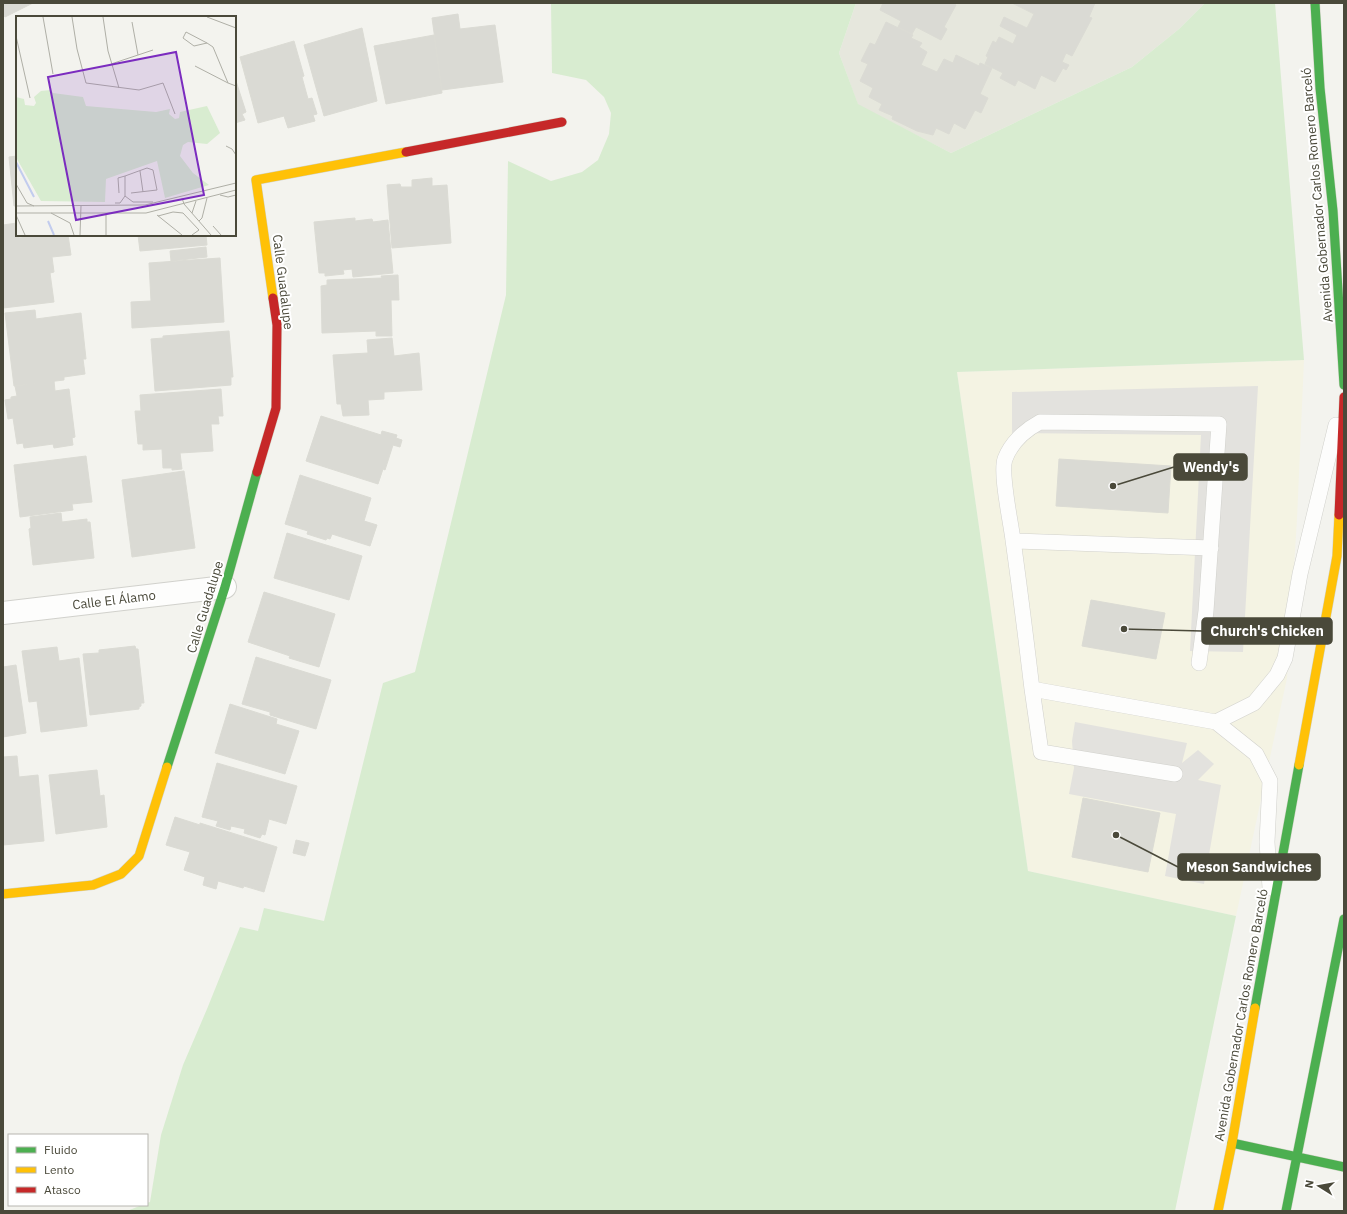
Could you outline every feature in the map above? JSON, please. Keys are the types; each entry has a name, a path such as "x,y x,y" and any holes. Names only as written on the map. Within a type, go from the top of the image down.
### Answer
{"main road":[{"name":"Avenida Gobernador Carlos Romero Barceló","path":"1315,3 1320,88 1339,210 1344,384"},
{"name":"Calle Guadalupe","path":"3,894 93,885 121,874 140,856 225,587 276,408 277,325 256,180 562,122"},
{"name":"Avenida Gobernador Carlos Romero Barceló","path":"1218,1211 1232,1144 1271,914 1337,556 1344,397"},
{"path":"1286,1211 1344,924"},
{"path":"1232,1144 1297,1156 1344,1167"}],"street":[{"name":"Calle El Álamo","path":"3,613 225,587"}],"lane":[{"path":"1216,722 1254,702 1277,675 1285,658 1300,574 1344,391"},
{"path":"1175,774 1041,752 1014,541 1003,471 1004,459 1012,444 1031,427 1040,422 1219,424 1206,611 1199,663"},
{"path":"1014,541 1211,548"},
{"path":"1032,689 1216,722 1256,754 1270,781 1267,842 1271,914"}],"shaded area":[{"path":"856,3 1205,3 1179,29 1132,67 951,153 858,105 839,53"},
{"path":"1304,360 1297,519 1287,678 1236,916 1028,871 957,372"},
{"path":"1258,386 1243,652 1190,651 1201,435 1012,433 1012,392"},
{"path":"1075,722 1187,743 1182,763 1198,750 1214,764 1198,780 1221,785 1204,884 1165,876 1176,814 1069,794 1074,768 1072,741"}],"green space":[{"path":"551,3 856,3 839,53 858,104 951,153 1132,67 1179,29 1205,3 1275,3 1304,360 957,372 1028,871 1236,916 1175,1211 127,1211 140,1206 148,1206 148,1203 150,1202 161,1135 183,1065 240,927 258,931 264,908 324,921 383,683 415,672 506,295 508,161 551,181 582,172 598,160 609,134 611,113 604,97 586,80 552,73"}],"building":[{"path":"3,3 33,3 5,17 3,14"},
{"path":"883,3 953,3 956,5 944,27 947,29 941,40 916,27 912,34 898,27 901,21 880,10"},
{"path":"1012,3 1095,3 1089,17 1092,18 1072,56 1066,53 1062,62 1069,65 1066,70 1063,68 1055,82 1041,75 1035,89 1018,80 1015,86 1000,78 1003,73 985,64 988,57 986,56 993,41 996,43 999,37 1013,44 1017,35 1000,26 1004,17 1027,28 1034,14"},
{"path":"458,14 460,29 495,25 503,82 442,90 432,18"},
{"path":"886,22 913,35 911,38 922,43 919,47 927,52 921,65 937,72 944,59 953,63 956,55 979,66 980,63 992,68 980,94 988,98 981,113 975,110 965,129 954,123 949,134 936,128 933,135 917,131 892,119 893,116 879,110 882,104 869,97 873,88 860,81 868,64 861,61 870,43 875,45"},
{"path":"362,28 377,101 324,116 304,45"},
{"path":"434,35 442,93 386,104 374,46"},
{"path":"294,41 304,76 302,77 308,99 312,98 317,114 313,115 315,121 288,128 284,116 258,123 240,57"},
{"path":"236,81 246,112 242,114 245,120 236,123"},
{"path":"16,156 16,206 14,206 9,157"},
{"path":"432,178 432,186 447,185 451,243 392,248 387,185 400,184 401,187 412,187 412,180"},
{"path":"355,218 355,221 372,219 373,222 388,220 393,273 353,277 352,269 343,270 344,274 325,276 325,273 319,273 314,222"},
{"path":"16,223 16,236 19,236 19,238 35,236 68,236 71,255 52,257 54,272 50,273 54,302 3,308 3,225"},
{"path":"138,236 206,236 207,245 140,251"},
{"path":"206,247 207,257 171,261 170,251"},
{"path":"220,258 224,322 132,328 131,302 151,301 149,263"},
{"path":"398,275 399,300 391,300 392,336 376,336 376,331 322,333 321,286 327,285 327,280 382,278 381,276"},
{"path":"35,310 36,319 81,313 86,359 83,359 85,374 64,377 64,380 14,386 5,313"},
{"path":"229,331 233,377 231,377 231,385 155,391 151,339 163,338 163,336"},
{"path":"392,338 394,356 419,353 422,390 384,392 384,399 368,400 369,415 343,416 341,404 337,404 333,355 368,353 367,340"},
{"path":"54,381 55,391 69,389 75,437 72,438 73,445 54,448 53,444 24,448 23,443 17,444 13,418 8,419 5,400 17,396 15,386"},
{"path":"221,389 223,416 218,416 219,424 211,424 213,451 180,453 182,469 172,470 172,468 163,468 162,449 143,450 143,444 138,444 135,411 141,411 140,395"},
{"path":"321,416 381,435 382,431 397,435 396,438 402,440 400,447 393,445 385,470 383,469 378,484 306,461"},
{"path":"86,456 92,502 72,504 73,510 20,517 14,465"},
{"path":"1059,459 1171,466 1168,513 1056,506"},
{"path":"184,471 195,548 132,557 122,480"},
{"path":"300,475 371,498 364,521 377,525 370,546 332,534 330,539 327,538 326,540 307,534 308,531 285,524"},
{"path":"61,513 62,522 87,519 87,522 90,522 94,558 33,565 29,529 31,528 30,517"},
{"path":"287,533 362,556 349,600 274,578"},
{"path":"264,592 335,614 319,667 289,658 290,656 248,642"},
{"path":"1091,600 1165,613 1156,659 1082,646"},
{"path":"135,646 136,649 138,649 144,703 141,703 139,709 90,715 83,654 99,653 99,650"},
{"path":"57,647 59,661 79,658 87,726 41,732 37,701 29,702 22,651"},
{"path":"256,657 331,680 316,729 270,715 270,712 242,704"},
{"path":"16,665 26,733 3,737 3,667"},
{"path":"230,704 277,719 276,724 299,731 285,774 215,753"},
{"path":"17,756 19,777 38,775 44,841 3,845 3,757"},
{"path":"217,763 297,786 286,824 269,819 265,835 262,834 260,838 244,833 245,829 231,826 230,830 216,826 218,821 202,817"},
{"path":"97,770 100,796 104,795 107,827 56,834 49,775"},
{"path":"1083,798 1160,813 1148,872 1072,857"},
{"path":"175,817 200,825 200,823 277,847 264,892 218,881 216,889 203,885 205,877 184,870 190,852 166,845"},
{"path":"296,840 309,843 305,856 293,853"}],"traffic: fast":[{"path":"1315,3 1320,88 1333,211 1344,385"},
{"path":"167,767 225,587 257,472"},
{"path":"1255,1008 1299,765"},
{"path":"1286,1211 1344,919"},
{"path":"1232,1143 1344,1167"}],"traffic: slow":[{"path":"273,298 256,180 406,152"},
{"path":"1299,765 1337,556 1339,515"},
{"path":"3,894 93,885 121,874 139,856 167,767"},
{"path":"1218,1211 1232,1143 1255,1008"}],"traffic: jam":[{"path":"406,152 562,122"},
{"path":"257,472 276,408 277,325 273,298"},
{"path":"1339,515 1344,397"}],"place":[{"name":"Wendy's","path":"1113,486"},
{"name":"Church's Chicken","path":"1124,629"},
{"name":"Meson Sandwiches","path":"1116,835"}]}
